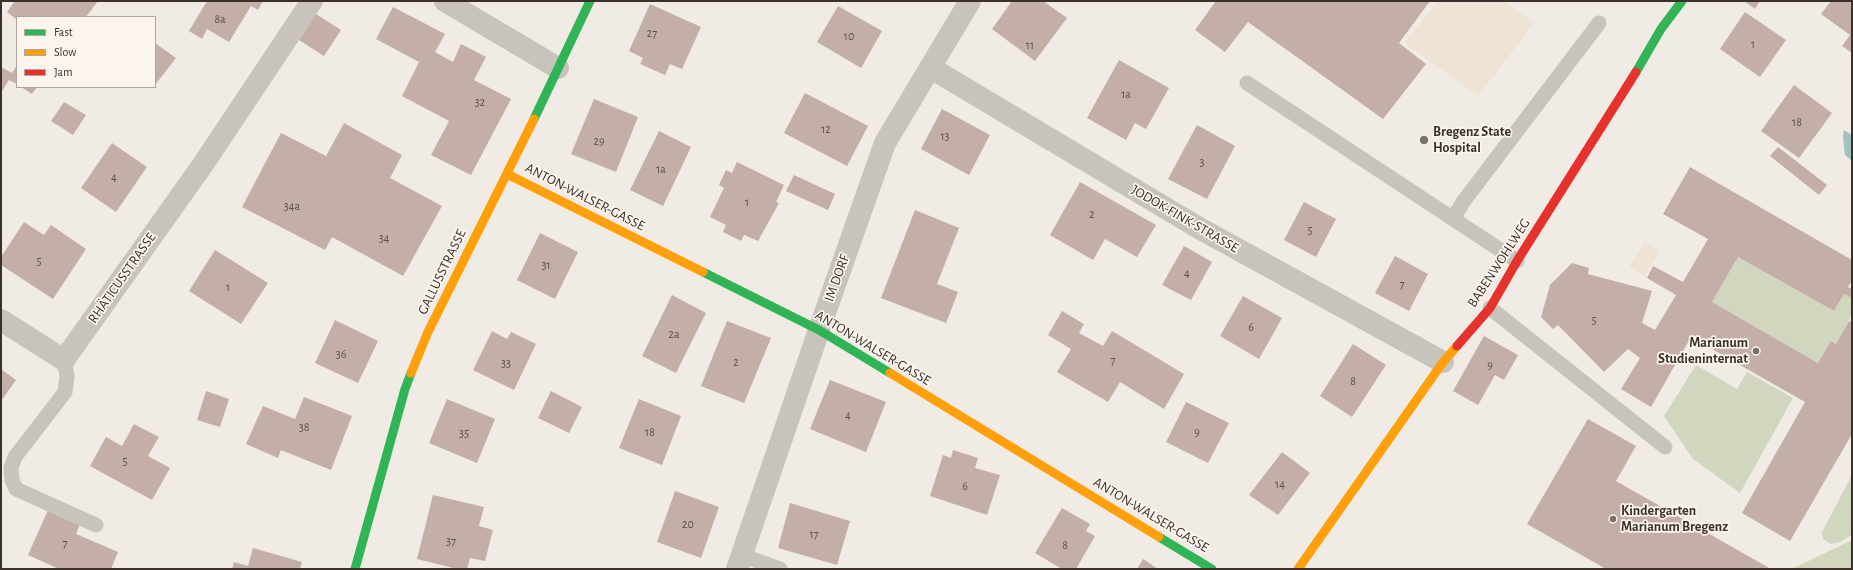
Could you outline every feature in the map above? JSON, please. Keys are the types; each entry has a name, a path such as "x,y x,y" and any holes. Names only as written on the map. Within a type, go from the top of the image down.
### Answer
{"street":[{"name":"RHÄTICUSSTRASSE","path":"64,360 204,163 312,1"},
{"path":"445,1 558,68"},
{"name":"GALLUSSTRASSE","path":"355,569 405,389 428,332 507,174 590,1"},
{"name":"IM DORF","path":"739,562 818,330 885,143 970,1"},
{"name":"BABENWOHLWEG","path":"1298,569 1443,362 1490,308 1517,261 1615,108 1661,30 1682,1"},
{"name":"JODOK-FINK-STRASSE","path":"931,68 1199,228 1443,362"},
{"name":"ANTON-WALSER-GASSE","path":"507,174 818,330 1212,569"},
{"path":"1,320 64,360"}],"lane":[{"path":"1453,219 1463,202 1599,23"},
{"path":"1247,83 1517,261"},
{"path":"1490,308 1666,447"},
{"path":"64,360 67,376 65,392 15,457 11,468 12,480 16,489 96,525"},
{"path":"739,562 780,569"}],"green space":[{"path":"1738,257 1834,311 1844,294 1852,298 1852,315 1836,344 1831,341 1818,363 1712,302"},
{"path":"1696,365 1737,389 1747,372 1793,398 1740,493 1693,459 1664,416"},
{"path":"1852,475 1852,535 1840,542 1831,544 1823,539 1822,532"},
{"path":"1852,540 1852,569 1792,569"}],"shaded area":[{"path":"1437,1 1503,1 1535,22 1478,96 1405,43"},
{"path":"1645,242 1660,251 1645,276 1629,267"}],"water":[{"path":"1844,130 1852,135 1852,161 1845,155 1843,137"}],"building":[{"path":"15,1 98,1 87,16 16,16 16,19 7,12"},
{"path":"207,1 263,1 258,10 251,6 229,42 207,29 202,39 189,31"},
{"path":"1012,1 1043,1 1067,18 1035,61 992,29"},
{"path":"1216,1 1430,1 1399,43 1426,64 1383,119 1248,22 1225,52 1195,30"},
{"path":"1744,1 1760,1 1755,9"},
{"path":"1831,1 1852,1 1852,53 1842,46 1850,35 1821,14"},
{"path":"650,4 701,27 682,69 670,64 665,75 640,64 643,58 629,51"},
{"path":"838,6 882,31 861,68 817,42"},
{"path":"393,7 445,34 435,52 453,62 461,44 486,57 474,80 511,99 471,175 431,155 449,121 402,96 419,62 376,39"},
{"path":"1745,12 1786,40 1760,77 1720,49"},
{"path":"316,14 341,30 324,56 299,40"},
{"path":"156,44 176,58 156,84"},
{"path":"1119,60 1169,88 1146,129 1135,123 1126,140 1087,118"},
{"path":"1,67 12,73 16,67 16,84 9,80 1,93"},
{"path":"1794,85 1832,113 1799,158 1761,131"},
{"path":"23,88 36,88 32,94"},
{"path":"805,93 868,126 847,166 784,133"},
{"path":"594,99 638,117 616,172 571,154"},
{"path":"64,102 86,115 73,135 51,121"},
{"path":"942,109 990,135 969,175 921,149"},
{"path":"344,123 402,155 390,178 442,206 403,276 332,237 325,250 242,207 281,133 326,156"},
{"path":"1197,125 1235,146 1207,199 1168,179"},
{"path":"659,131 691,147 663,206 630,190"},
{"path":"112,143 147,167 116,212 81,188"},
{"path":"1778,147 1827,185 1819,195 1770,156"},
{"path":"737,162 784,185 776,202 779,203 758,241 744,235 741,241 723,232 726,225 710,217 724,188 719,185 726,170 732,173"},
{"name":"Marianum Studieninternat","path":"1690,167 1852,260 1852,280 1848,287 1852,289 1852,298 1844,294 1834,311 1738,257 1712,302 1818,363 1831,341 1836,344 1849,321 1852,322 1852,434 1790,541 1742,513 1805,402 1691,337 1651,407 1621,389 1640,358 1628,349 1604,372 1558,325 1553,329 1541,317 1550,285 1572,263 1589,268 1588,274 1652,291 1642,323 1655,330 1676,295 1647,278 1653,266 1683,282 1708,239 1663,214"},
{"path":"794,175 835,194 828,210 786,191"},
{"path":"1080,182 1156,225 1137,257 1105,239 1093,260 1050,235"},
{"path":"1304,202 1336,219 1316,257 1284,240"},
{"path":"915,210 959,228 937,284 958,292 946,323 881,298"},
{"path":"24,222 44,235 51,225 86,249 53,299 1,265 1,257"},
{"path":"540,233 578,252 555,299 517,280"},
{"path":"1184,246 1212,262 1191,300 1162,285"},
{"path":"215,250 268,283 241,324 189,291"},
{"path":"1395,256 1428,274 1409,311 1375,293"},
{"path":"672,295 706,313 676,373 642,356"},
{"path":"1243,296 1282,318 1259,359 1220,336"},
{"path":"1062,311 1084,324 1079,333 1103,346 1112,331 1184,374 1164,409 1120,382 1108,402 1057,372 1071,349 1048,335"},
{"path":"335,320 378,341 358,383 315,363"},
{"path":"727,321 771,338 744,403 701,386"},
{"path":"492,331 507,339 511,332 536,344 514,390 473,370"},
{"path":"1484,336 1518,355 1504,380 1495,375 1478,405 1453,391"},
{"path":"1353,344 1386,365 1352,417 1320,396"},
{"path":"1,369 16,380 1,401"},
{"path":"830,380 886,402 866,452 810,429"},
{"path":"206,391 229,399 220,427 197,420"},
{"path":"551,391 582,407 569,433 538,418"},
{"path":"304,397 352,416 331,470 281,450 278,458 246,444 263,406 295,419"},
{"path":"447,399 495,419 477,463 429,443"},
{"path":"639,399 681,416 662,465 619,448"},
{"path":"1186,402 1229,423 1208,463 1166,442"},
{"path":"1588,419 1636,446 1616,481 1771,569 1606,569 1527,524"},
{"path":"134,424 159,437 148,456 170,468 152,500 90,466 106,437 122,446"},
{"path":"953,450 978,458 975,468 1000,475 987,515 930,496 943,455 951,458"},
{"path":"1282,452 1310,473 1278,515 1249,495"},
{"path":"675,491 719,507 701,558 657,542"},
{"path":"433,495 484,507 479,526 493,530 485,561 470,558 467,569 457,569 417,559"},
{"path":"790,503 850,521 837,565 778,548"},
{"path":"1062,508 1090,524 1086,531 1095,536 1076,569 1062,569 1035,553"},
{"path":"48,510 80,524 76,534 118,552 111,569 59,569 28,555"},
{"path":"253,548 302,562 300,569 232,569 234,562 248,566"},
{"path":"1143,559 1158,569 1137,569"}],"traffic: fast":[{"path":"534,119 590,1"},
{"path":"1636,72 1661,29 1682,1"},
{"path":"703,272 819,330 890,373"},
{"path":"355,569 405,389 411,373"},
{"path":"1159,537 1212,569"}],"traffic: slow":[{"path":"411,373 428,332 534,119"},
{"path":"507,174 703,272"},
{"path":"1298,569 1443,362 1457,346"},
{"path":"890,373 1159,537"}],"traffic: jam":[{"path":"1457,346 1490,308 1517,261 1636,72"}],"place":[{"name":"Bregenz State Hospital","path":"1424,140"},
{"name":"Marianum Studieninternat","path":"1756,351"},
{"name":"Kindergarten Marianum Bregenz","path":"1613,519"}]}
